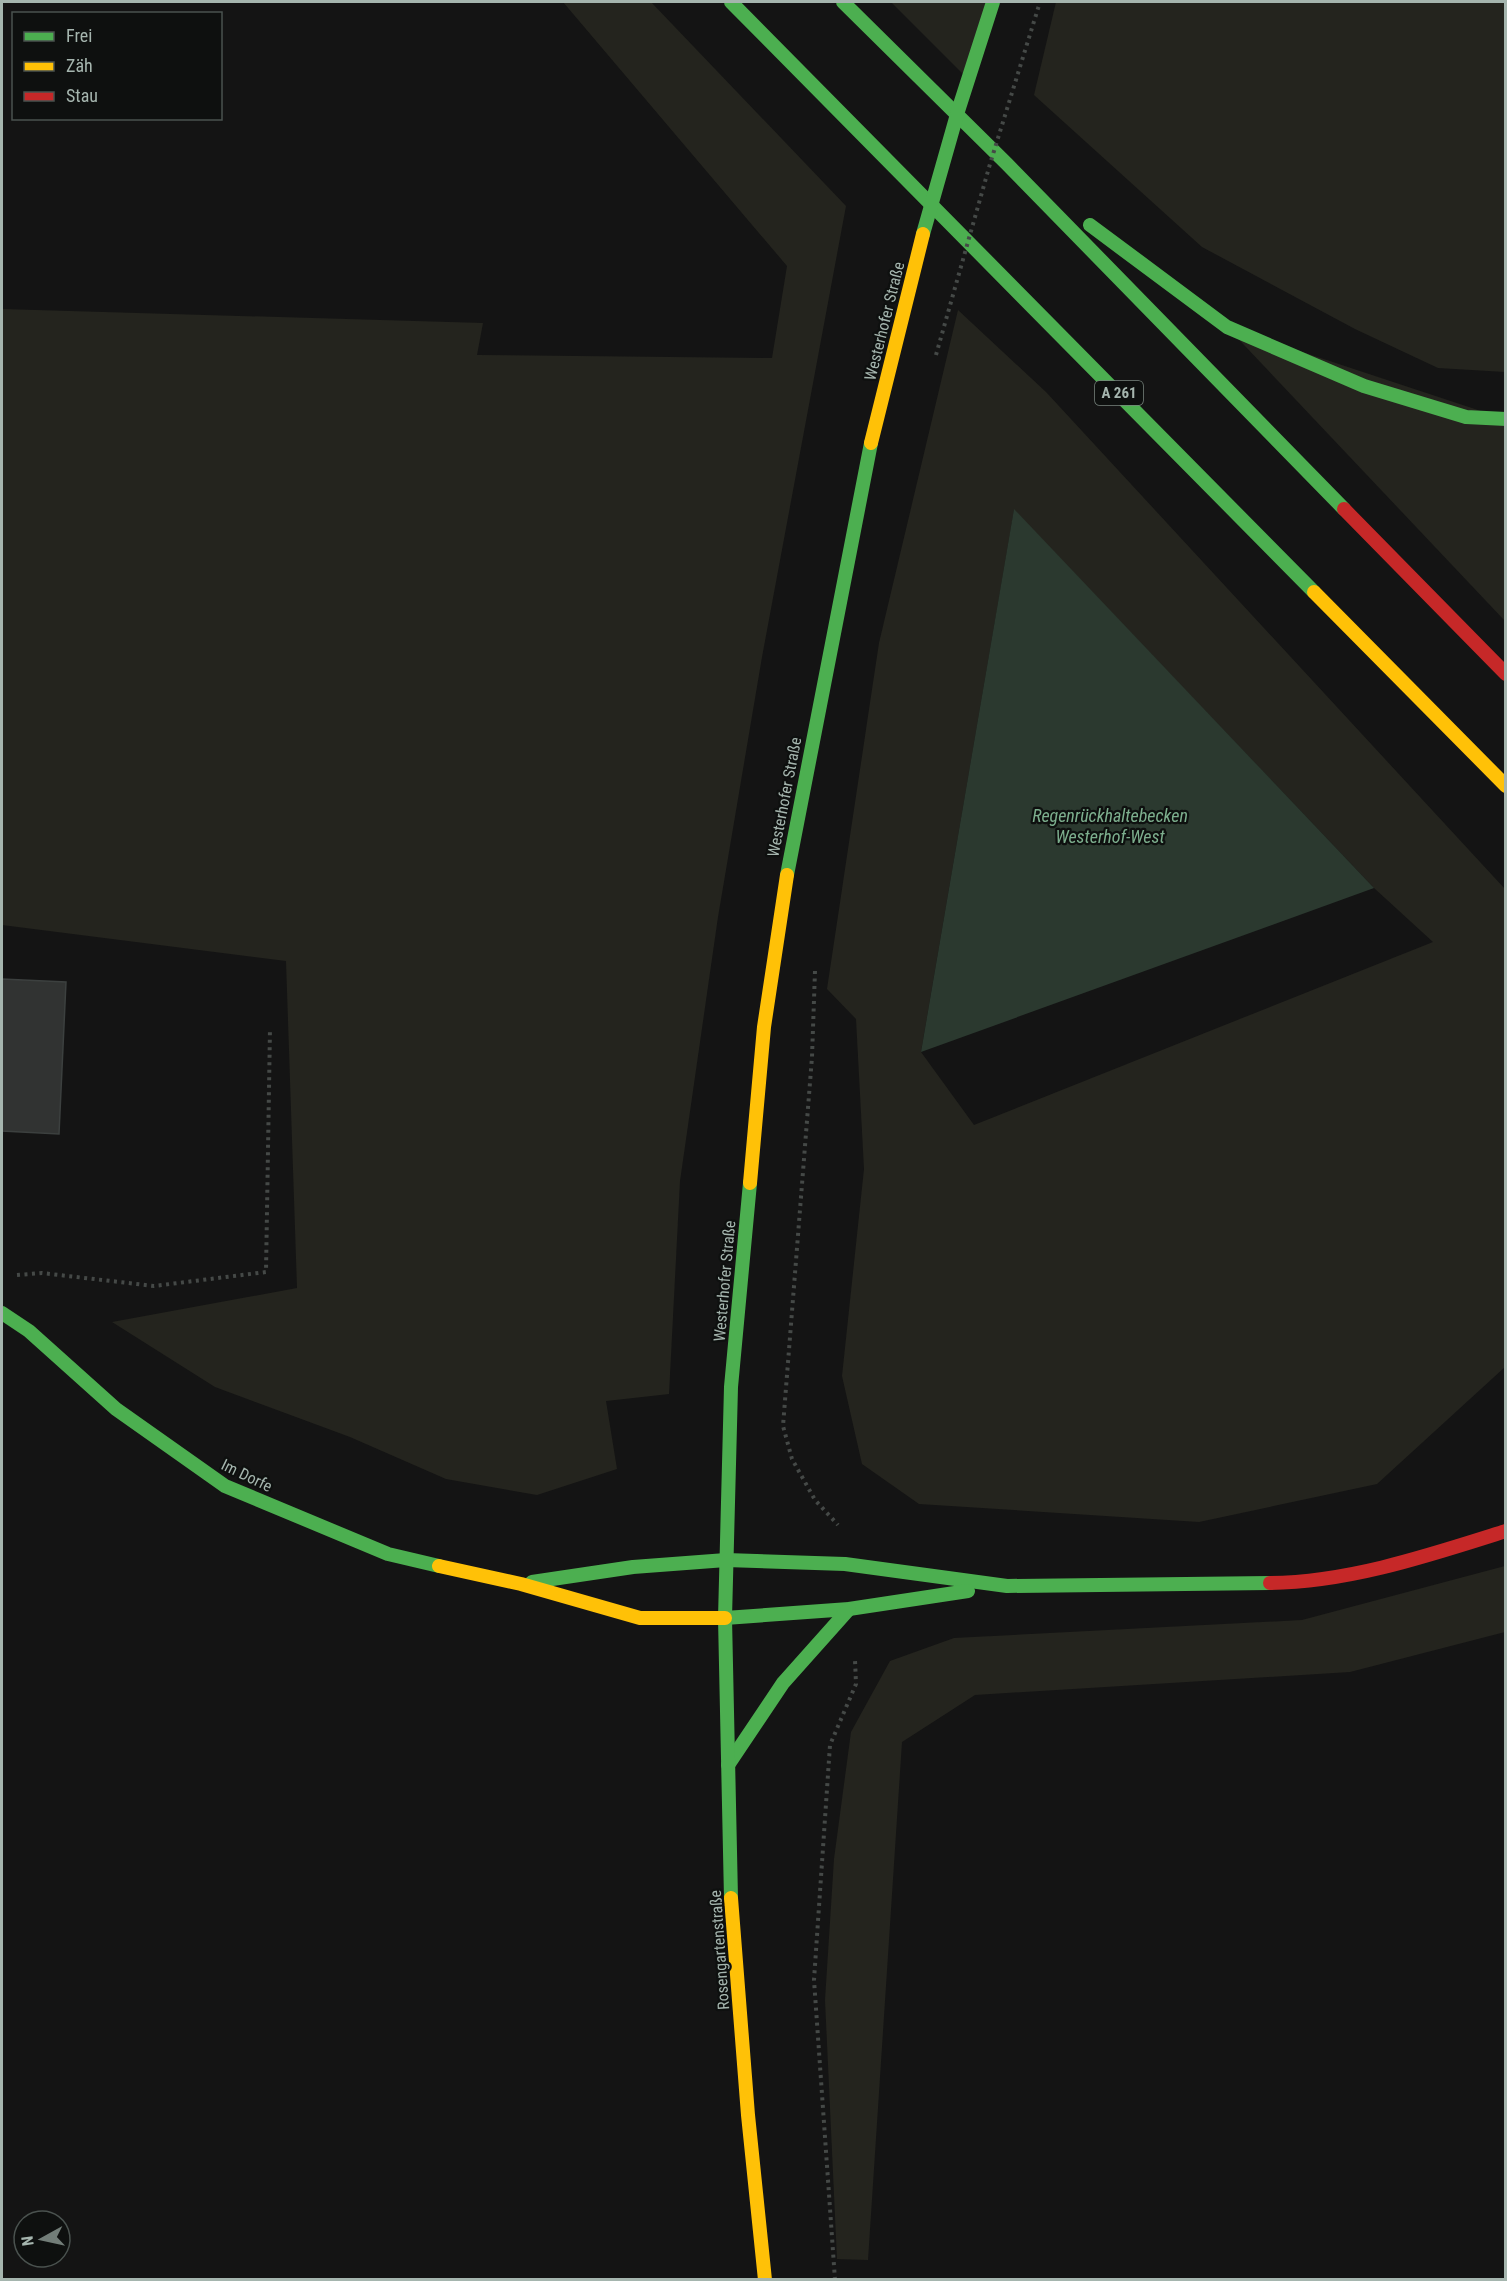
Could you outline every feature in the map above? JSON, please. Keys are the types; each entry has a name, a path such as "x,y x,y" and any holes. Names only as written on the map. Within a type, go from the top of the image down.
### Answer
{"main road":[{"name":"A 261","path":"731,2 1506,786"},
{"path":"843,2 1008,164 1506,674"},
{"name":"Westerhofer Straße","path":"725,1618 731,1387 764,1027 792,837 871,443 912,275 967,78 993,2"},
{"path":"1008,164 1227,327 1364,386 1466,417 1506,419"},
{"name":"Im Dorfe","path":"2,1313 29,1331 116,1409 225,1486 388,1554 521,1584 640,1618 725,1618 849,1609 1006,1586"},
{"path":"1488,1538 1506,1527"},
{"path":"1006,1586 1290,1583 1401,1564 1506,1531"},
{"name":"Im Dorfe","path":"521,1584 633,1567 726,1560 845,1564 1006,1586"},
{"path":"728,1765 746,1733 779,1686 849,1609"},
{"name":"Rosengartenstraße","path":"725,1618 732,1921 747,2104 765,2280"}],"path":[{"path":"934,363 990,164 1040,2"},
{"path":"815,963 812,1058 783,1426 798,1469 815,1500 837,1523 841,1533"},
{"path":"12,1276 42,1273 154,1286 266,1272 270,1028"},
{"path":"835,2280 814,1980 830,1745 856,1684 854,1654"}],"shaded area":[{"path":"563,2 651,2 846,206 762,657 718,917 680,1181 669,1394 606,1401 617,1469 537,1495 446,1479 350,1437 215,1387 112,1322 297,1288 286,961 2,925 2,309 483,323 477,355 772,358 787,266"},
{"path":"891,2 993,2 967,78"},
{"path":"1056,2 1505,2 1505,372 1438,368 1355,329 1202,247 1034,95"},
{"path":"958,310 1046,392 1505,889 1505,1367 1377,1484 1199,1522 919,1504 862,1464 842,1376 864,1169 856,1019 827,989 879,643","holes":["1014,510 1374,888 1433,942 974,1125 921,1052"]},
{"path":"1227,327 1505,419 1505,621"},
{"path":"1505,1566 1505,1632 1350,1672 975,1695 902,1742 868,2260 837,2259 825,2000 834,1859 851,1732 890,1661 954,1638 1302,1620"}],"water":[{"name":"Regenrückhaltebecken Westerhof-West","path":"1014,509 1374,888 921,1052"}],"building":[{"path":"2,979 66,982 59,1134 2,1131"}],"traffic: fast":[{"path":"731,2 1314,592"},
{"path":"843,2 1007,164 1344,509"},
{"path":"923,234 958,111 993,2"},
{"path":"1090,225 1227,327 1364,386 1466,417 1506,419"},
{"path":"787,875 871,443"},
{"path":"731,1898 725,1618 731,1387 750,1183"},
{"path":"2,1313 29,1331 116,1409 225,1486 388,1554 439,1566"},
{"path":"532,1582 633,1567 726,1560"},
{"path":"726,1560 845,1564 1007,1586 1270,1583"},
{"path":"725,1618 849,1609 968,1591"},
{"path":"728,1765 783,1683 849,1609"}],"traffic: slow":[{"path":"871,443 923,234"},
{"path":"1314,592 1506,786"},
{"path":"750,1183 764,1027 787,875"},
{"path":"439,1566 521,1584 640,1618 725,1618"},
{"path":"731,1898 748,2115 765,2280"}],"traffic: jam":[{"path":"1344,509 1506,674"},
{"path":"1270,1583 1330,1578 1390,1566 1506,1531"}]}
